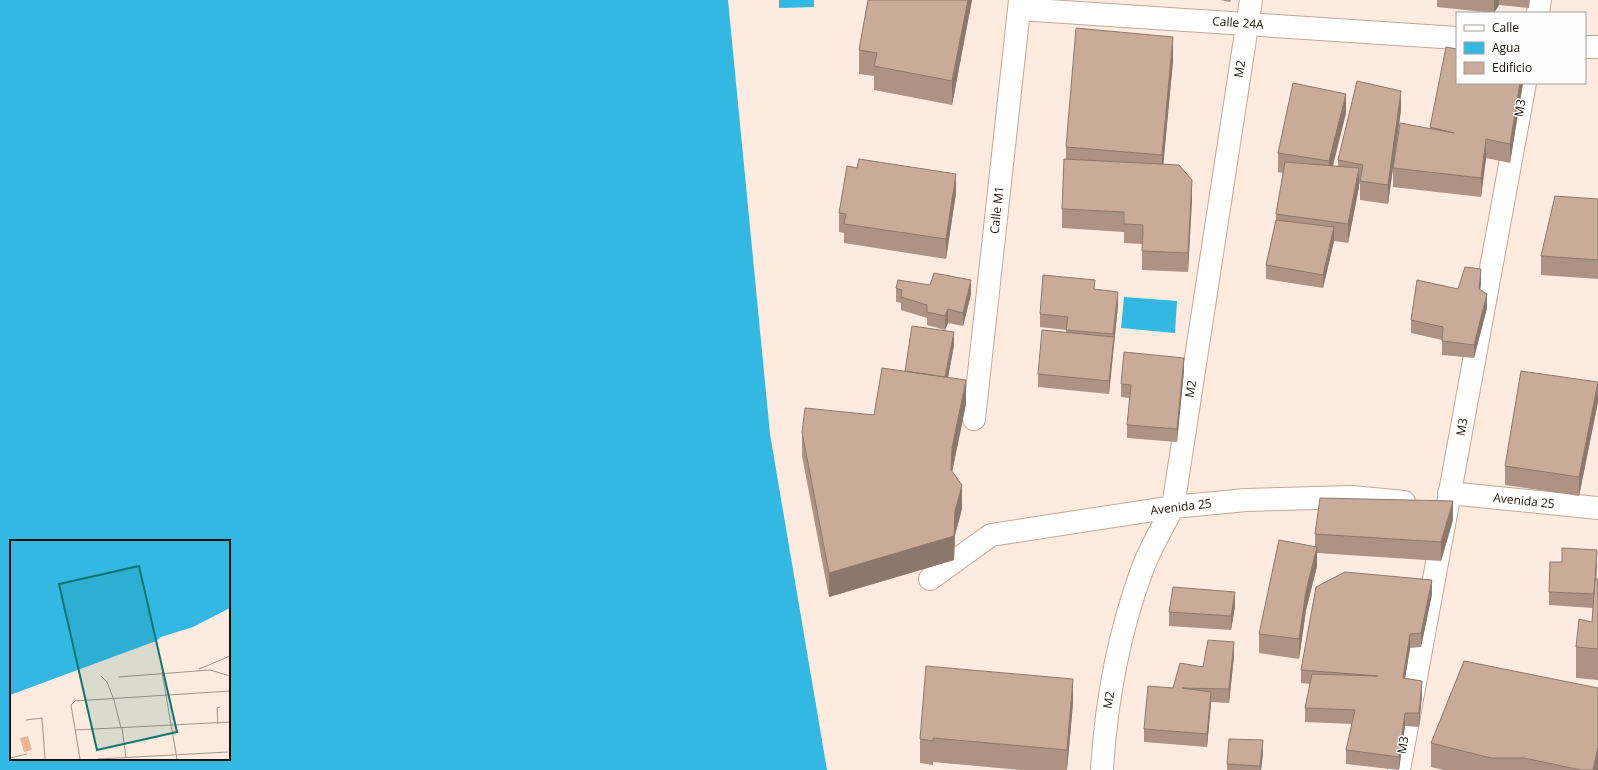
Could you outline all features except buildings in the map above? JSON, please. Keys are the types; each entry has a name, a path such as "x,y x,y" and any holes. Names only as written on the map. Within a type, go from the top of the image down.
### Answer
{"street":[{"name":"M2","path":"1102,770 1108,702 1127,616 1143,568 1173,506 1251,0"},
{"path":"1538,12 1540,0"},
{"name":"Calle 24A","path":"1020,4 1247,24 1456,38"},
{"name":"Calle M1","path":"974,419 1020,4"},
{"path":"1586,46 1598,47"},
{"name":"M3","path":"1398,770 1438,501 1524,84"},
{"name":"Avenida 25","path":"930,579 991,535 1173,506 1246,500 1352,497 1598,508"}],"water":[{"path":"0,0 728,0 770,434 827,770 0,770"},
{"path":"779,0 814,0 814,7 779,8"},
{"path":"1124,297 1177,301 1175,333 1121,328"}]}
